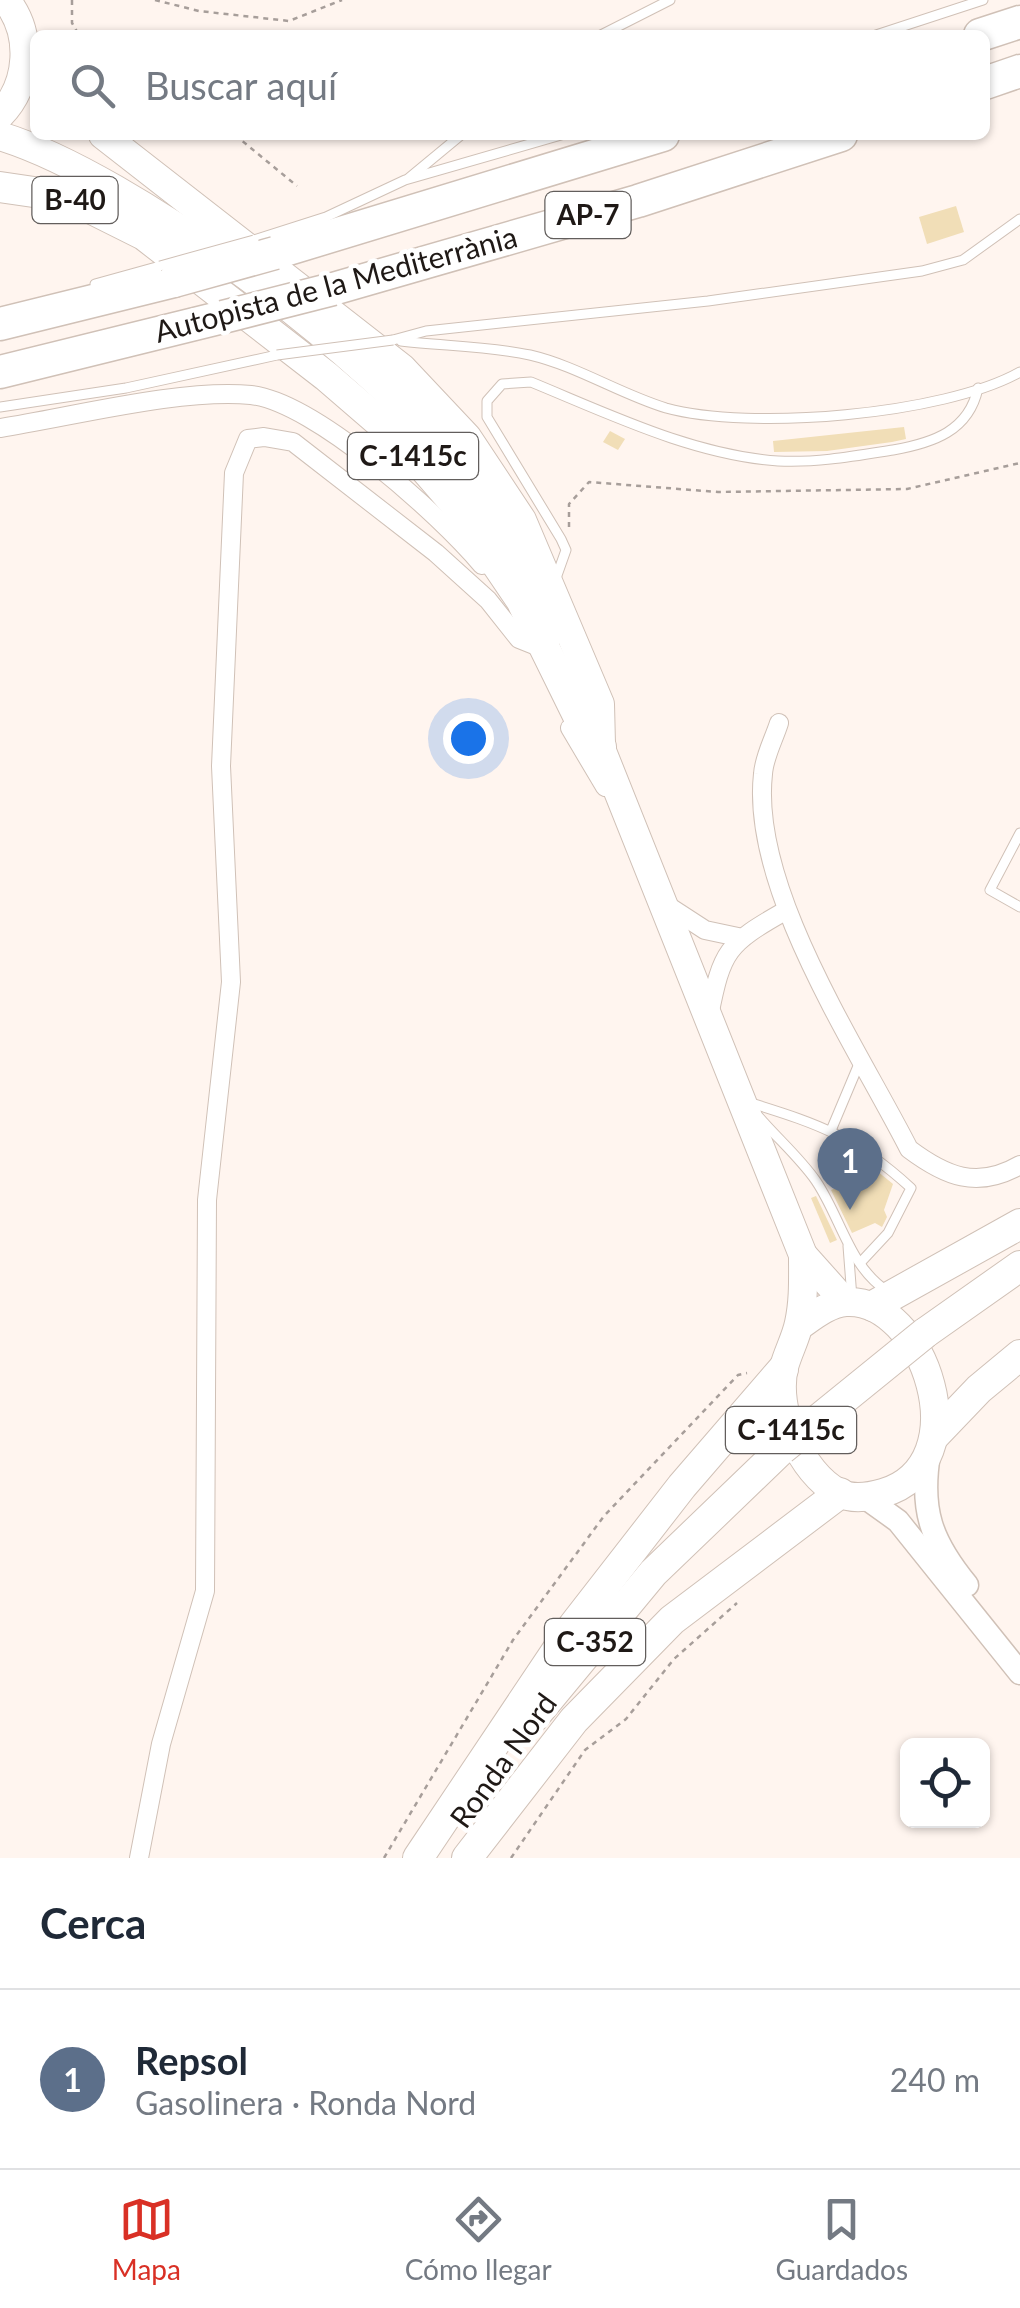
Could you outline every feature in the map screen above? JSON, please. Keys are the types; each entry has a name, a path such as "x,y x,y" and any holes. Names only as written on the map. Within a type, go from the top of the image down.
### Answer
{"highway":[{"path":"990,32 1020,22"},
{"path":"990,81 1020,70"},
{"name":"Autopista de la Mediterrània","path":"0,324 167,273 645,140"},
{"name":"Autopista de la Mediterrània","path":"0,372 333,288 638,200 825,140"},
{"name":"B-40","path":"0,187 68,197 144,235"},
{"name":"C-1415c","path":"144,235 326,376 398,439 458,507 521,600 582,726 601,748"},
{"path":"865,1301 1020,1224"},
{"name":"Ronda Nord","path":"435,1858 535,1716 628,1603 786,1458 1020,1266"},
{"name":"Ronda Nord","path":"928,1341 1020,1286"},
{"path":"932,1444 979,1389 1020,1355"},
{"path":"418,1858 574,1625 682,1486 785,1365"},
{"name":"Ronda Nord","path":"452,1858 542,1730 610,1647 786,1458"},
{"path":"467,1858 574,1720 672,1620 853,1496"}],"main road":[{"path":"0,114 30,71 20,24 6,0"},
{"name":"C-1415c","path":"0,136 34,146 89,175 190,238 268,294 376,381 456,467 534,592 744,1100 803,1255 799,1326 785,1365 783,1401 792,1434 813,1471 853,1496"},
{"name":"C-1415c","path":"89,140 190,238"},
{"name":"C-1415c","path":"109,140 402,368 434,400 494,474 522,520 600,704 601,748"},
{"name":"C-1415c","path":"803,1255 909,1339 931,1377 932,1444"},
{"path":"799,1326 865,1301"},
{"path":"853,1496 896,1489 932,1444"}],"street":[{"path":"0,428 202,396 252,395 291,406 321,424 407,493 471,552 508,595 573,734 627,823"},
{"path":"140,1858 161,1744 206,1591 207,1200 231,982 221,766 234,474 248,439 293,442 436,552 488,600 520,639 534,646"},
{"path":"779,723 762,772 763,832 785,910 909,1149 945,1175 1000,1176 1020,1165"},
{"path":"665,904 704,930 738,938"},
{"path":"709,1016 718,968 738,938 785,910"},
{"name":"C-1415c","path":"932,1444 922,1492 931,1530 961,1577 1020,1649"},
{"name":"C-1415c","path":"853,1496 898,1520 1020,1673"}],"lane":[{"path":"611,30 670,0"},
{"path":"891,30 983,0"},
{"path":"406,180 455,140"},
{"path":"265,246 406,180 544,140"},
{"path":"0,407 126,388 278,355 393,340 426,331 708,301 922,272 972,255 1020,219"},
{"path":"77,288 167,273"},
{"path":"393,340 532,356 664,407 714,418 791,418 914,404 978,388 1020,372"},
{"path":"551,590 566,550 487,417 487,401 502,384 531,382 705,448 779,460 910,447 951,432 969,416 978,388"},
{"path":"1020,833 990,890 1020,907"},
{"path":"832,1128 862,1057"},
{"path":"744,1100 832,1128 873,1152 912,1188 888,1232 861,1262"},
{"path":"744,1100 817,1182 848,1246 865,1301"},
{"path":"848,1246 872,1282 865,1301"}],"path":[{"path":"72,0 72,23 77,30"},
{"path":"155,0 199,11 289,21 342,0"},
{"path":"241,140 297,186"},
{"path":"566,550 569,504 589,482 718,492 906,489 1020,463"},
{"path":"384,1858 514,1640 604,1516 738,1376 785,1365"},
{"path":"511,1858 585,1750 626,1719 674,1659 744,1596"}],"building":[{"path":"956,206 964,232 927,244 919,217"},
{"path":"904,427 906,439 892,442 827,451 774,452 773,441"},
{"path":"610,431 625,439 618,450 603,442"},
{"path":"866,1162 893,1184 884,1210 887,1217 882,1227 875,1223 852,1233 831,1190 861,1178"},
{"path":"816,1196 837,1240 830,1243 811,1198"}],"place":[{"name":"Repsol","path":"850,1210"}]}
